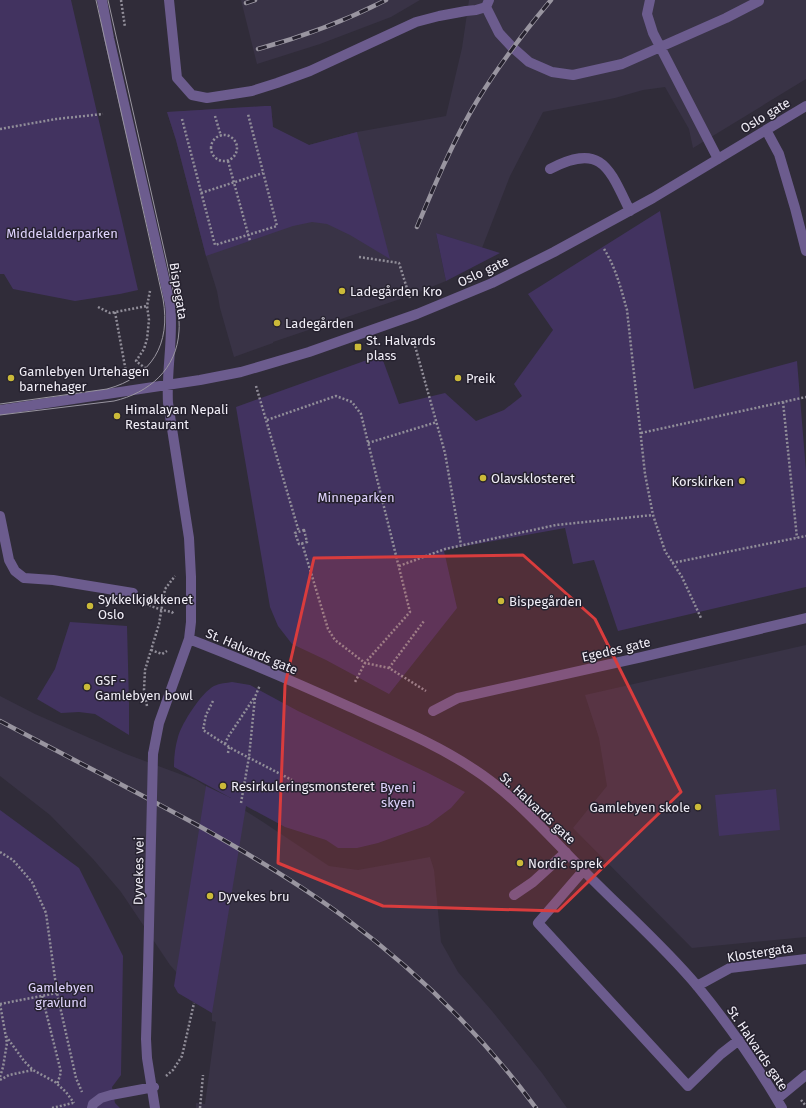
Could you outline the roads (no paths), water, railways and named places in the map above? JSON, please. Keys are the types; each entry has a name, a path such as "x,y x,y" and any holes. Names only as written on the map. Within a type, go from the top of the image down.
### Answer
{"street":[{"name":"Bispegata","path":"102,0 109,38 170,304 172,328 167,385 168,403 189,538 191,560 189,639"},
{"path":"169,0 178,78 192,95 207,98 252,91 277,83 310,71 416,22 466,10 476,10 487,3 499,33 512,48 529,62 552,72 573,75 622,64 662,47 759,1"},
{"path":"650,0 648,14 654,33 718,159"},
{"name":"Oslo gate","path":"0,410 224,376 268,365 366,333 417,314 492,282 554,252 630,210 806,106"},
{"path":"766,130 779,154 806,251"},
{"path":"550,169 565,161 576,158 593,158 600,162 609,171 630,210"},
{"path":"0,516 9,560 15,571 24,578 53,580 133,593"},
{"name":"Egedes gate","path":"433,711 458,698 806,618"},
{"name":"Dyvekes vei","path":"155,1108 147,1058 146,1039 153,754 157,732 167,697 189,639"},
{"name":"St. Halvards gate","path":"189,639 246,661 417,738 453,756 476,770 498,787 566,852 697,986 739,1040 782,1108"},
{"path":"514,895 533,882 566,852"},
{"path":"583,870 538,923 688,1086 721,1054 739,1040"},
{"name":"Klostergata","path":"697,986 730,968 806,959"},
{"path":"777,1099 806,1074"},
{"path":"90,1104 110,1095 153,1088"}],"tram line":[{"path":"0,404 107,389 123,384 147,367 161,344 165,315 163,299 96,0"},
{"path":"0,415 114,401 127,397 139,392 159,377 167,368 177,345 179,317 108,0"}],"railway":[{"path":"246,3 255,0"},
{"path":"258,49 323,28 386,0"},
{"path":"417,227 452,147 468,116 512,49 551,0"},
{"path":"0,721 199,826 255,858 327,904 397,959 447,1005 493,1055 536,1108"}],"place":[{"name":"Ladegården Kro","path":"342,291"},
{"name":"Ladegården","path":"277,323"},
{"name":"St. Halvards plass","path":"358,347"},
{"name":"Gamlebyen Urtehagen barnehager","path":"11,378"},
{"name":"Preik","path":"458,378"},
{"name":"Himalayan Nepali Restaurant","path":"117,416"},
{"name":"Olavsklosteret","path":"483,478"},
{"name":"Korskirken","path":"742,481"},
{"name":"Bispegården","path":"501,601"},
{"name":"Sykkelkjøkkenet Oslo","path":"90,606"},
{"name":"GSF - Gamlebyen bowl","path":"87,687"},
{"name":"Resirkuleringsmonsteret","path":"223,786"},
{"name":"Gamlebyen skole","path":"698,807"},
{"name":"Nordic sprek","path":"520,863"},
{"name":"Dyvekes bru","path":"210,896"}],"park label":[{"name":"Middelalderparken","path":"62,233"},
{"name":"Minneparken","path":"356,497"},
{"name":"Byen i skyen","path":"398,794"},
{"name":"Gamlebyen gravlund","path":"61,994"}]}
